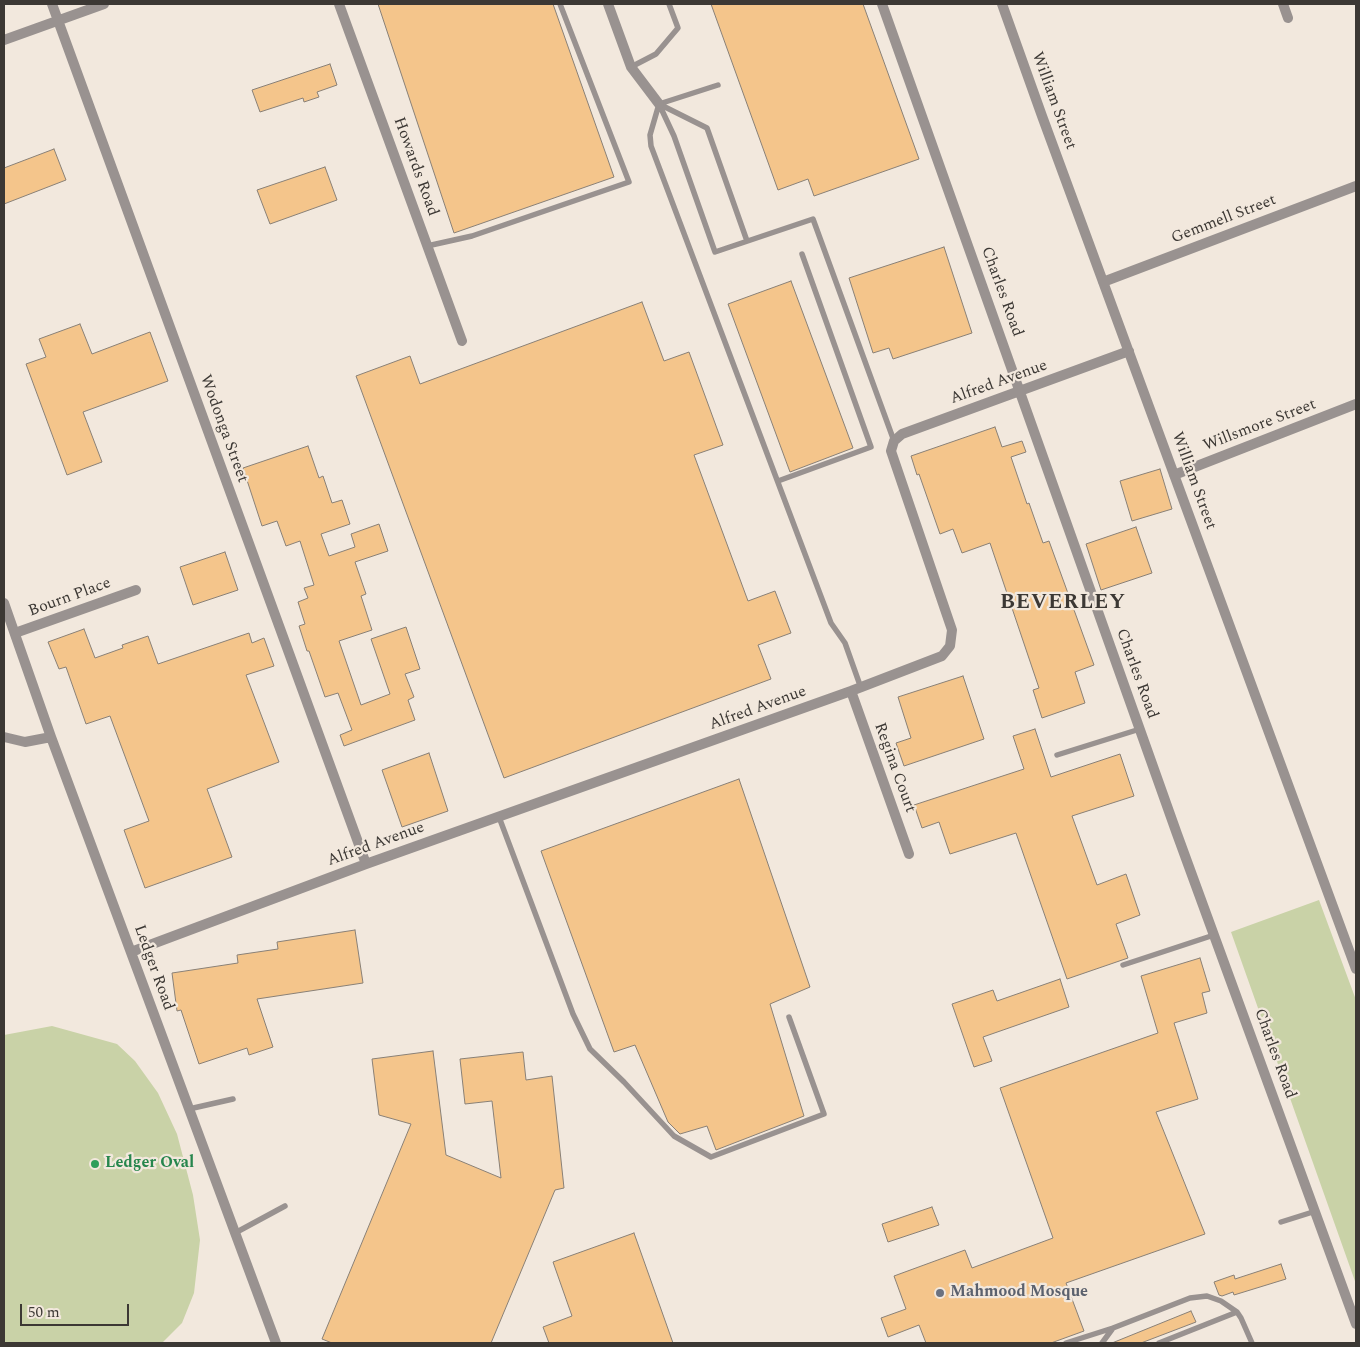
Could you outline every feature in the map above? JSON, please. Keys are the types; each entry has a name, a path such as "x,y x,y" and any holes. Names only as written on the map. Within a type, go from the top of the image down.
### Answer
{"street":[{"name":"Wodonga Street","path":"52,4 366,864"},
{"path":"4,40 104,4"},
{"name":"Howards Road","path":"339,4 462,342"},
{"path":"608,4 631,67 659,104"},
{"name":"Charles Road","path":"882,4 1140,729 1356,1324"},
{"name":"William Street","path":"1002,4 1174,475 1354,957 1356,969"},
{"path":"1283,4 1288,18"},
{"name":"Gemmell Street","path":"1103,282 1356,186"},
{"name":"Alfred Avenue","path":"131,952 366,864 856,689 942,656 950,646 952,630 891,451 894,441 902,434 1129,351"},
{"name":"Willsmore Street","path":"1174,475 1356,404"},
{"name":"Bourn Place","path":"15,633 136,590"},
{"name":"Ledger Road","path":"4,603 51,737 276,1343"},
{"name":"Regina Court","path":"856,689 909,854"},
{"path":"4,737 25,742 51,737"}],"lane":[{"path":"428,246 472,236 629,182 560,4"},
{"path":"631,67 656,54 678,28 670,4"},
{"path":"659,104 718,85"},
{"path":"659,104 674,136 716,252 813,218 894,441"},
{"path":"659,104 707,128 747,241"},
{"path":"659,104 650,136 651,146 831,623 845,643 856,689"},
{"path":"778,481 871,447 802,254"},
{"path":"1056,755 1140,729"},
{"path":"500,817 573,1014 590,1049 624,1082 674,1136 710,1157 824,1114 790,1017"},
{"path":"1123,965 1214,935"},
{"path":"189,1109 233,1098"},
{"path":"235,1233 285,1206"},
{"path":"1281,1222 1316,1210"},
{"path":"1066,1343 1113,1328 1190,1298 1207,1296 1221,1301 1237,1312 1252,1343"},
{"path":"1159,1343 1237,1312"},
{"path":"1102,1343 1113,1328"}],"green space":[{"path":"1319,900 1356,1000 1356,1284 1231,932"},
{"name":"Ledger Oval","path":"52,1026 117,1044 135,1061 158,1093 177,1134 193,1195 200,1240 194,1293 182,1323 162,1343 4,1343 4,1035"}],"building":[{"path":"378,4 553,4 614,177 454,233"},
{"path":"711,4 863,4 919,159 814,196 808,179 778,190"},
{"path":"330,64 337,85 317,92 319,97 304,102 303,98 260,112 252,90"},
{"path":"54,149 66,180 4,204 4,168"},
{"path":"325,167 337,200 270,224 257,190"},
{"path":"944,247 972,333 893,359 889,348 873,353 849,278"},
{"path":"791,281 853,448 790,472 728,304"},
{"path":"642,302 664,361 689,352 723,445 694,455 748,601 775,591 791,633 758,645 771,679 504,778 356,376 410,356 420,384"},
{"path":"80,324 92,354 150,332 168,381 83,412 102,462 67,475 26,364 46,357 39,339"},
{"path":"995,427 1002,447 1022,441 1026,452 1011,457 1043,543 1049,541 1094,665 1075,672 1085,703 1042,718 1033,690 1039,688 990,543 962,553 953,529 940,534 911,456"},
{"path":"308,446 319,478 323,476 332,503 342,500 350,524 321,534 329,556 355,547 351,534 379,524 388,551 355,562 366,594 361,596 372,630 339,641 361,705 390,694 371,639 406,627 420,669 405,674 414,697 408,700 415,720 344,746 340,735 352,730 338,693 325,697 299,626 305,624 298,602 308,598 304,588 314,585 300,541 286,546 277,521 262,526 243,468"},
{"path":"1160,469 1172,509 1132,521 1120,481"},
{"path":"1136,527 1152,573 1101,590 1086,544"},
{"path":"225,552 238,590 193,605 180,567"},
{"path":"84,629 95,658 123,648 122,645 148,636 158,664 249,633 252,643 264,638 274,666 246,675 279,762 207,789 232,857 145,888 124,830 149,821 110,716 86,724 66,667 59,669 48,642"},
{"path":"963,676 984,739 904,766 896,743 911,738 898,697"},
{"path":"1035,729 1051,777 1120,754 1134,796 1072,816 1097,885 1126,874 1140,915 1116,924 1128,958 1067,979 1016,833 950,854 939,822 922,828 914,805 1024,769 1013,736"},
{"path":"429,753 448,811 402,827 382,770"},
{"path":"739,779 810,987 770,1004 804,1116 716,1150 707,1126 680,1134 668,1122 635,1045 614,1052 541,851"},
{"path":"355,930 363,983 257,999 273,1047 249,1055 247,1048 199,1064 181,1010 177,1011 172,973 238,963 237,955 278,949 277,942"},
{"path":"1200,958 1210,991 1202,993 1207,1013 1174,1023 1198,1099 1156,1112 1205,1234 1066,1283 1084,1331 1051,1343 926,1343 919,1325 888,1337 881,1318 906,1309 894,1276 965,1250 972,1268 1053,1238 1000,1088 1158,1033 1141,976"},
{"path":"1060,979 1069,1007 983,1037 992,1061 974,1067 952,1004 993,990 997,1001"},
{"path":"433,1051 446,1155 501,1178 492,1101 465,1104 460,1059 523,1052 526,1080 552,1076 564,1188 555,1190 491,1343 332,1343 322,1339 411,1124 379,1115 372,1059"},
{"path":"932,1207 939,1225 888,1242 882,1224"},
{"path":"634,1233 673,1343 549,1343 543,1327 572,1316 553,1262"},
{"path":"1281,1264 1286,1279 1234,1295 1233,1292 1222,1296 1219,1295 1214,1282 1234,1275 1235,1279"},
{"path":"1191,1311 1196,1322 1141,1343 1112,1343"}],"place":[{"name":"Ledger Oval","path":"95,1164"},
{"name":"Mahmood Mosque","path":"940,1293"}],"district":[{"name":"BEVERLEY","path":"1063,604"}]}
